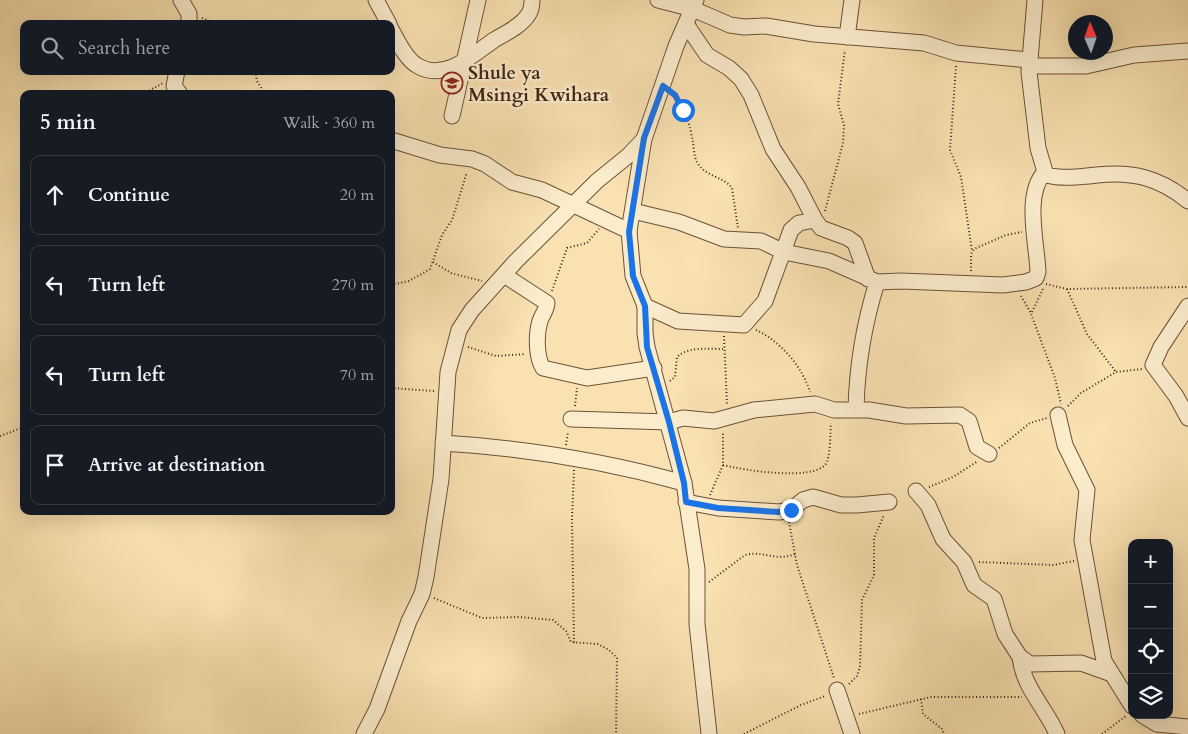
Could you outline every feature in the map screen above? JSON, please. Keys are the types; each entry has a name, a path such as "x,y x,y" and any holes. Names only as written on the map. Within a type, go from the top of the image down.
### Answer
{"street":[{"path":"181,0 189,14 189,20"},
{"path":"376,0 387,20"},
{"path":"452,116 478,0"},
{"path":"395,35 407,55 417,66 428,69 445,69 463,63 518,25 529,14 532,0"},
{"path":"658,0 695,4 730,24 744,27 766,26 814,34 924,43 956,53 1029,63 1086,66 1134,54 1188,51"},
{"path":"847,37 852,0"},
{"path":"633,210 680,222 724,239 761,241 784,252 829,261 872,281 901,281 966,286 1017,284 1032,280 1038,272 1034,230 1034,193 1044,173 1038,148 1029,63 1035,0"},
{"path":"695,4 676,46 644,138 629,232 633,276 645,306 645,333 684,483 695,552 697,624 709,734"},
{"path":"686,24 707,55 729,68 741,79 751,94 776,155 798,187 818,224"},
{"path":"176,75 174,86 177,90"},
{"path":"364,734 377,709 409,621 422,594 441,479 446,391 454,344 463,322 504,275 572,204 629,155 644,138"},
{"path":"395,141 440,155 472,159 485,164 512,182 542,190 629,232"},
{"path":"1044,173 1055,177 1098,175 1153,179 1164,184 1188,201"},
{"path":"645,306 678,321 741,325 765,301 794,227 818,224 852,240 872,281 860,357 856,409"},
{"path":"504,275 547,303 539,325 538,355 543,368 587,378 654,368"},
{"path":"1188,306 1161,347 1154,365 1176,396 1188,418"},
{"path":"571,419 669,422 683,418 708,421 724,419 754,410 815,404 834,410 856,409 906,416 960,415 969,421 977,447 989,454"},
{"path":"1060,413 1066,445 1087,490 1082,540 1095,605 1101,651 1109,673 1128,703"},
{"path":"443,443 495,446 575,458 684,483"},
{"path":"916,491 928,506 943,540 964,562 974,585 994,600 1005,634 1020,657 1030,664 1081,664 1109,673"},
{"path":"686,502 706,506 786,511 803,500 813,497 841,505 889,502"},
{"path":"1020,657 1023,678 1044,708 1057,734"},
{"path":"837,690 852,734"},
{"path":"1147,719 1157,724 1170,727 1188,727"}],"path":[{"path":"818,224 843,143 844,125 838,110 838,97 847,37"},
{"path":"956,53 950,150 961,177 972,251 972,270 966,286"},
{"path":"150,90 174,75"},
{"path":"256,75 263,90"},
{"path":"663,86 675,95 688,121 698,164 706,173 729,183 732,188 739,240"},
{"path":"395,284 408,281 427,272 433,262 442,235 452,220 472,159"},
{"path":"547,303 558,279 567,248 587,243 597,234 601,219"},
{"path":"972,251 1006,235 1034,230"},
{"path":"433,262 451,273 494,286"},
{"path":"1031,314 1042,294 1042,283 1067,289 1188,287"},
{"path":"1017,284 1021,298 1031,314 1055,378 1060,413"},
{"path":"1067,289 1088,334 1116,372"},
{"path":"706,506 723,465 724,419 728,392 723,349 726,332 731,326 741,325 772,339 803,372 815,404"},
{"path":"454,344 464,344 473,350 496,356 511,357 533,353 538,355"},
{"path":"658,384 674,379 677,357 681,354 694,350 723,349"},
{"path":"395,388 446,391"},
{"path":"723,465 751,472 773,474 817,469 825,465 828,460 834,410"},
{"path":"0,436 20,428"},
{"path":"574,642 572,511 575,458"},
{"path":"786,511 795,554 837,690"},
{"path":"697,591 744,555 751,553 783,558 795,554"},
{"path":"964,562 1053,565 1085,560"},
{"path":"422,594 482,618 519,617 552,620 566,631 569,640 598,644 609,650 617,658 616,734"},
{"path":"847,717 921,699 941,697 1021,698 1032,693"},
{"path":"921,699 923,714 942,729 944,734"},
{"path":"1102,734 1128,716"}],"place":[{"name":"Shule ya Msingi Kwihara","path":"452,83"}],"route":[{"path":"683,110 675,95 663,86 644,138 629,232 633,276 645,306 647,347 669,422 684,483 686,502 718,508 757,509 778,512 791,510"}]}
